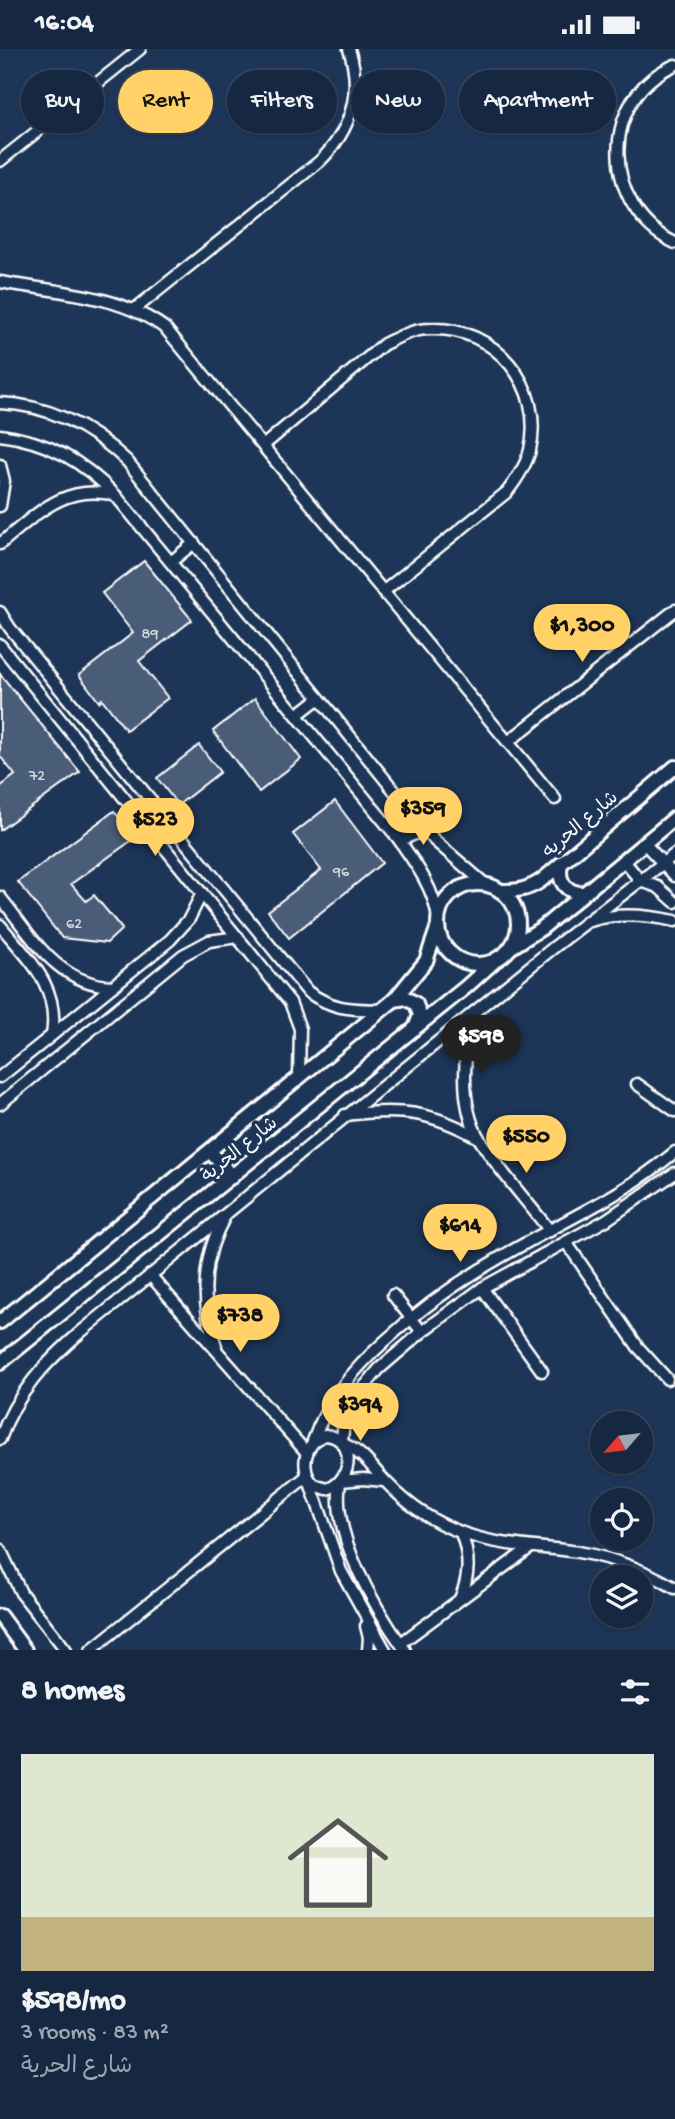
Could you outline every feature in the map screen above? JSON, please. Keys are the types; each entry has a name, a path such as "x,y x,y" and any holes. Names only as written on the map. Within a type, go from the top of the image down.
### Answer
{"street":[{"path":"0,161 141,49"},
{"path":"135,310 333,148 343,133 355,98 356,80 349,49"},
{"path":"675,65 651,80 637,95 620,132 618,152 619,173 625,193 635,211 649,226 675,243"},
{"path":"0,282 118,303 156,322 175,338 555,799"},
{"path":"264,445 384,344 405,334 428,329 451,330 474,336 494,347 509,361 524,383 531,405 533,428 530,451 521,473 507,492 384,591"},
{"path":"0,403 44,410 80,425 127,461 435,841 485,884 500,891 512,902 517,917 517,933 510,948"},
{"path":"0,435 33,441 70,456 116,495 397,837 425,877 435,899 442,942 459,959 474,964 498,958 542,928 675,818"},
{"path":"0,465 4,481 0,506"},
{"path":"0,544 55,501 69,495 99,492 116,495"},
{"path":"172,561 194,543"},
{"path":"508,741 675,610"},
{"path":"1,615 308,992 323,1003 340,1009 382,1010"},
{"path":"0,645 282,990 296,1015 300,1029 299,1077"},
{"path":"297,715 319,698"},
{"name":"شارع الحريه","path":"500,891 530,888 561,865 675,767"},
{"path":"397,837 406,838 415,834 418,820"},
{"path":"158,838 172,825"},
{"path":"644,843 675,876"},
{"path":"0,1439 15,1405 41,1369 82,1331 474,1011 675,854"},
{"path":"623,860 641,881 657,887 675,902"},
{"path":"561,865 559,871 564,885 569,890 583,893"},
{"path":"438,922 444,903 454,891 469,885 485,884"},
{"path":"0,1077 170,940 189,919 202,893"},
{"path":"0,897 63,971 86,983 113,986"},
{"path":"583,924 601,918 640,915 675,921"},
{"name":"شارع الحرية","path":"0,1322 394,1000 426,961 438,922"},
{"path":"0,925 47,985 54,1010 52,1035"},
{"path":"0,1104 183,955 209,941 238,937"},
{"path":"170,940 180,942 183,955"},
{"path":"32,964 43,963 45,953"},
{"name":"شارع الحرية","path":"0,1363 498,958"},
{"path":"282,990 294,988 297,978"},
{"path":"394,1000 406,998 416,1004 420,1016 416,1027"},
{"path":"474,1011 465,1062 466,1088 479,1138 550,1231"},
{"path":"637,1084 675,1111"},
{"path":"345,1115 391,1110 414,1112 446,1121 479,1138"},
{"path":"210,1151 232,1177"},
{"path":"385,1650 341,1571 308,1478 307,1453 329,1405 376,1349 411,1318 480,1269 619,1193 675,1151"},
{"path":"531,1546 460,1599 403,1647 365,1583 339,1513 340,1482 347,1465 343,1443 344,1419 355,1398 379,1370 422,1332 482,1288 628,1206 675,1173"},
{"path":"219,1353 205,1303 205,1277 210,1251 228,1210"},
{"path":"566,1242 625,1330 667,1379"},
{"path":"150,1275 307,1453"},
{"path":"482,1288 542,1371"},
{"path":"393,1294 422,1332"},
{"path":"0,1373 17,1349"},
{"path":"313,1441 331,1435 366,1458 384,1481 428,1516 461,1533 507,1545 567,1550 602,1557 636,1569 675,1588"},
{"path":"308,1478 314,1485 327,1489 340,1482 363,1479 384,1481"},
{"path":"91,1650 308,1478"},
{"path":"460,1599 467,1583 469,1566 461,1533"},
{"path":"0,1549 21,1593 66,1650"},
{"path":"362,1612 369,1638 368,1650"},
{"path":"0,1616 25,1650"}],"building":[{"path":"144,561 192,620 139,661 168,698 126,730 102,699 99,702 79,675 133,633 102,593"},
{"path":"0,674 80,772 0,830 0,787 15,775 0,756"},
{"path":"255,698 301,759 259,792 213,731"},
{"path":"199,745 220,772 178,805 157,778"},
{"path":"335,801 382,863 289,938 268,911 321,870 293,834"},
{"path":"114,811 135,838 71,884 86,901 94,895 122,929 107,943 62,938 18,882"}]}
